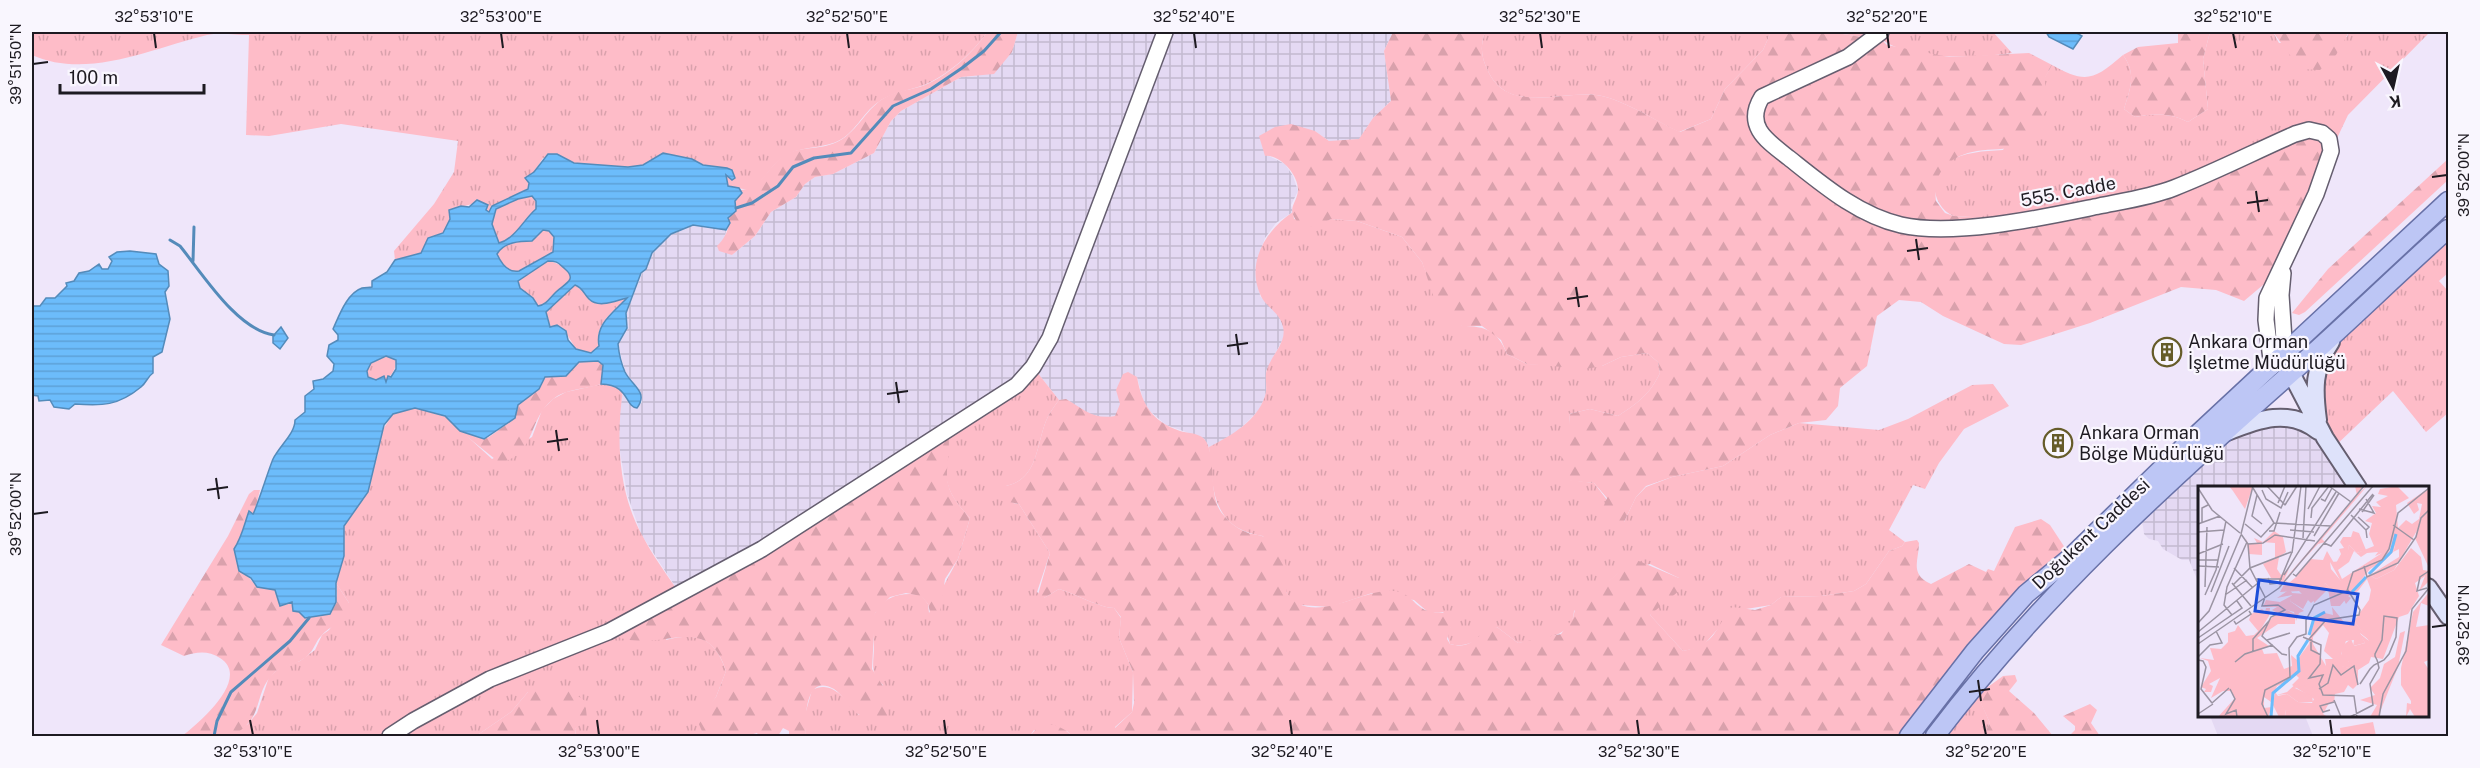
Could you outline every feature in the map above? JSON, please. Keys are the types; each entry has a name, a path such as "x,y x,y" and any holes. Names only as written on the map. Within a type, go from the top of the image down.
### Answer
{"main road":[{"name":"Doğukent Caddesi","path":"1935,736 1989,669 2041,610 2282,370 2314,328 2448,201"},
{"name":"Doğukent Caddesi","path":"1909,736 1975,651 2026,594 2071,557 2187,444 2282,370 2338,331 2448,229"},
{"path":"2321,433 2315,374 2320,359 2338,331"},
{"path":"2282,370 2357,486"},
{"path":"2218,435 2254,422 2282,416 2304,421 2321,433"},
{"path":"2429,590 2448,616"}],"street":[{"path":"390,736 490,679 608,632 762,549 1017,385 1033,367 1050,338 1165,32"},
{"name":"555. Cadde","path":"1881,32 1848,57 1762,97 1755,108 1755,120 1760,133 1849,204 1871,215 1902,225 1967,227 2026,220 2172,189 2295,134 2309,130 2322,133 2329,139 2331,151 2316,194 2270,290 2266,307 2282,370"},
{"path":"2282,370 2281,318 2284,264"},
{"path":"2281,318 2287,326 2295,329 2314,328"}],"shaded area":[{"path":"1018,32 1393,32 1384,51 1391,101 1373,118 1359,140 1329,141 1315,131 1269,156 1285,164 1293,176 1298,191 1291,205 1293,212 1276,223 1265,238 1257,261 1260,296 1279,315 1284,328 1284,337 1266,371 1266,393 1260,409 1236,433 1209,447 1203,438 1166,425 1145,407 1137,377 1115,416 1103,418 1090,416 1066,399 1059,400 1033,367 680,594 641,534 627,494 619,446 618,424 623,390 631,405 637,408 642,402 642,396 625,372 618,344 627,328 626,313 648,259 671,234 694,225 726,230 725,238 732,255 755,236 771,212 796,197 805,184 815,177 833,174 874,153 891,121 901,111 961,77 975,76 1012,52"},
{"path":"2309,424 2357,486 2198,486 2198,582 2189,560 2182,560 2163,549 2158,541 2149,539 2144,534 2141,510 2242,426"},
{"path":"2210,717 2305,717 2313,736 2218,736"}],"green space":[{"path":"32,32 987,32 967,55 942,75 924,85 882,99 844,138 785,156 754,187 748,190 728,186 725,176 729,175 728,168 703,165 692,159 663,153 643,165 628,167 574,163 558,156 543,158 534,172 528,176 528,188 489,212 486,210 488,206 476,203 449,210 450,219 443,233 428,238 421,253 395,260 394,251 434,204 454,172 458,141 341,124 269,136 246,135 249,35 212,34 120,59 75,64 53,62 32,55"},
{"path":"987,32 1018,32 1012,52 994,74 961,77 901,111 891,121 874,153 833,174 815,177 805,184 796,197 771,212 755,236 732,255 719,251 717,246 729,226 728,218 736,208 735,201 741,190 748,189 760,181 780,158 799,150 833,144 846,137 879,101 895,93 934,81 968,55"},
{"path":"1393,32 1485,32 1482,47 1486,66 1497,84 1508,92 1536,98 1582,95 1606,97 1680,132 1711,119 1725,89 1763,50 1771,32 1831,32 1861,37 1876,35 1887,45 1949,57 2029,53 2052,65 2045,78 2046,111 2026,136 2008,148 1967,153 1944,167 1937,182 1936,201 1945,213 1954,216 2026,220 2138,198 2309,130 2331,151 2270,290 2263,285 2244,301 2216,290 2181,287 2090,323 2021,345 2004,344 1943,316 1921,302 1899,300 1877,316 1867,366 1840,388 1838,406 1826,420 1799,423 1770,435 1723,466 1672,477 1646,486 1636,497 1624,522 1608,525 1602,510 1607,498 1594,483 1562,480 1560,472 1569,414 1590,409 1618,416 1652,387 1660,373 1658,362 1647,353 1621,357 1602,366 1586,369 1527,364 1507,354 1501,340 1482,326 1462,326 1449,320 1437,307 1422,262 1402,237 1357,221 1331,219 1315,227 1300,225 1292,211 1298,191 1292,172 1277,158 1265,156 1259,136 1275,127 1291,124 1315,131 1329,141 1359,139 1373,118 1391,101 1384,51"},
{"path":"1485,32 1771,32 1763,50 1725,89 1711,119 1679,132 1627,105 1606,97 1581,95 1535,98 1508,92 1497,84 1486,66 1482,47"},
{"path":"1831,32 1993,32 2012,53 1960,57 1922,54 1889,44 1876,35 1861,37"},
{"path":"2178,32 2210,32 2203,59 2208,109 2188,122 2162,115 2135,117 2124,109 2131,75 2123,55 2138,47 2178,43"},
{"path":"2210,32 2273,32 2279,43 2347,37 2349,32 2425,32 2428,34 2348,115 2331,151 2211,173 2026,220 1954,216 1941,206 1937,199 1934,182 1940,167 1967,154 2003,150 2052,65 2073,75 2089,77 2104,70 2123,55 2131,75 2124,109 2135,117 2162,115 2188,122 2208,109 2203,59"},
{"path":"2273,32 2349,32 2336,55 2320,70 2300,69"},
{"path":"2448,159 2448,180 2305,312 2299,315 2292,313 2328,269"},
{"path":"532,196 536,201 536,209 515,233 499,243 492,224 496,209 518,199"},
{"path":"2448,209 2448,215 2299,352"},
{"path":"1293,212 1294,219 1320,223 1331,219 1357,221 1402,237 1422,262 1429,281 1462,326 1478,327 1490,331 1500,340 1507,354 1527,364 1602,366 1621,357 1647,353 1658,362 1660,373 1652,387 1618,416 1590,409 1569,414 1570,427 1562,479 1594,483 1624,522 1636,497 1646,487 1672,477 1723,466 1770,435 1799,423 1879,430 1908,419 1972,385 1993,384 2009,406 1964,429 1939,463 1925,489 1913,485 1889,530 1905,542 1902,546 1889,551 1866,584 1854,591 1821,596 1781,597 1771,605 1746,609 1723,623 1702,647 1683,651 1650,615 1679,578 1650,564 1620,572 1574,611 1568,627 1561,633 1544,639 1518,643 1497,627 1469,643 1450,644 1447,634 1451,626 1443,612 1428,612 1414,600 1372,593 1330,607 1300,605 1291,600 1286,592 1263,536 1246,532 1233,525 1224,515 1214,492 1209,447 1250,420 1265,396 1267,369 1284,333 1279,317 1265,303 1260,294 1256,282 1257,258 1267,237"},
{"path":"2448,229 2448,273 2439,281 2448,291 2448,340 2446,343 2448,346 2448,413 2426,432 2393,391 2332,449 2318,420 2320,359"},
{"path":"543,230 549,231 554,237 553,252 519,271 508,269 503,264 497,254 500,250 513,243 532,241"},
{"path":"548,261 557,263 571,276 566,285 541,306 538,306 533,298 520,288 518,281"},
{"path":"575,285 597,303 627,299 602,325 598,338 599,346 591,353 576,349 563,328 557,325 550,327 546,312"},
{"path":"388,356 396,360 396,364 386,382 368,377 367,371 371,363"},
{"path":"598,361 603,365 601,384 569,391 552,400 544,408 526,444 512,458 500,463 460,431 484,439 489,437 515,418 518,405 541,386 545,377 566,376 579,362"},
{"path":"1033,367 1059,400 1047,418 1030,469 1016,482 1006,486 1013,503 1019,504 1050,553 1037,592 1044,598 1059,589 1114,608 1121,618 1119,638 1133,672 1132,712 1115,727 1115,736 1072,736 1067,731 1034,730 1030,736 806,736 804,718 812,690 820,687 833,689 859,715 883,685 873,667 873,621 879,607 895,596 914,594 921,595 928,604 929,613 958,559 970,518 948,486 946,467 948,428"},
{"path":"1128,372 1137,377 1145,404 1155,417 1170,427 1202,437 1207,443 1210,451 1214,494 1221,512 1239,529 1260,535 1277,547 1286,568 1286,592 1296,602 1309,607 1322,607 1381,592 1399,592 1425,610 1448,614 1451,617 1453,621 1447,639 1450,644 1465,645 1484,632 1497,627 1518,643 1561,634 1573,618 1577,601 1593,588 1610,580 1634,559 1679,578 1684,584 1650,615 1683,651 1709,640 1732,607 1755,610 1771,605 1781,597 1821,596 1854,591 1866,584 1889,551 1902,546 1905,542 1917,540 1919,543 1918,571 1924,580 1931,584 1969,564 1986,572 1988,569 1994,571 2015,527 2041,519 2050,525 2071,557 1909,736 1115,736 1115,728 1132,712 1134,703 1133,672 1119,638 1121,617 1114,608 1059,589 1044,598 1037,598 1050,553 1019,504 1004,501 1006,486 1016,482 1030,469 1047,418 1059,400 1066,399 1095,415 1115,416 1120,404 1116,390 1123,374"},
{"path":"607,383 623,390 620,445 628,501 646,543 680,594 666,640 687,637 704,640 716,651 726,671 716,697 699,722 704,736 576,736 575,729 578,725 528,692 511,712 476,736 231,736 248,724 257,713 269,677 281,667 300,661 315,650 322,635 329,630 349,603 336,583 344,552 344,526 368,489 370,473 378,455 380,434 393,414 415,408 445,416 492,459 532,437 542,410 553,399 566,392"},
{"path":"948,428 948,484 959,505 970,518 958,559 945,579 939,619 932,620 928,604 921,596 906,593 890,597 875,613 872,669 890,697 887,717 874,719 860,715 838,692 824,686 817,687 808,700 806,736 789,736 789,731 783,728 778,736 759,736 757,733 746,736 704,736 698,722 700,716 716,697 726,671 717,652 705,641 692,637 643,641 626,639 608,632 701,583"},
{"path":"254,490 260,490 254,514 247,516 242,539 236,546 237,564 257,587 275,590 282,606 292,602 293,611 330,614 337,595 336,583 349,603 350,611 323,634 305,658 281,668 272,675 262,690 254,714 243,728 233,735 222,738 182,736 199,722 219,700 230,677 228,667 220,658 211,654 198,653 184,656 161,645 228,536 249,494"},
{"path":"2015,675 2017,681 2009,691 2034,713 2053,736 1983,736 1990,723 1977,695 2003,676"},
{"path":"553,687 568,689 585,701 587,718 575,729 576,736 476,736 511,712 528,692"},
{"path":"1974,687 1990,723 1983,736 1935,736"},
{"path":"2090,704 2097,710 2091,723 2100,736 2069,736 2075,730 2075,726 2063,716"},
{"path":"2373,722 2376,736 2341,736 2340,728"},
{"path":"1041,723 1058,726 1072,736 1030,736"}],"water":[{"path":"2046,32 2075,32 2082,36 2073,49 2049,37"},
{"path":"663,153 692,159 703,165 727,168 732,170 735,178 732,180 726,175 728,186 739,188 742,193 735,201 736,211 728,218 730,223 726,230 693,225 671,234 652,253 646,269 641,273 626,313 627,328 618,344 625,372 640,393 641,398 637,408 630,404 617,388 601,384 603,365 598,361 579,362 566,376 545,377 539,389 518,405 515,418 484,439 460,431 445,416 415,408 393,414 384,425 368,492 344,526 344,556 336,583 336,602 330,614 305,618 299,612 293,611 292,602 280,606 275,590 257,587 251,578 239,571 234,549 249,511 253,514 273,459 290,435 295,420 305,412 305,396 314,389 313,381 323,379 333,371 334,364 327,356 329,345 338,340 338,335 333,329 352,295 362,288 372,287 372,281 387,272 395,260 421,253 428,238 443,233 450,219 449,210 461,206 469,207 477,200 488,205 486,210 489,212 492,206 528,189 529,183 525,178 534,172 548,154 557,154 574,163 628,167 643,165","holes":["532,196 536,201 536,209 515,233 499,243 492,224 496,209 518,199","543,230 549,231 554,237 553,252 519,271 505,267 497,254 500,250 517,242 532,241","548,261 558,263 570,276 568,282 548,301 538,306 533,298 520,288 518,281","575,285 593,302 608,303 627,298 602,325 598,338 599,346 591,353 576,349 568,340 566,331 557,325 550,327 546,312","386,356 396,360 396,369 391,377 388,376 386,382 384,376 376,380 368,377 367,371 371,363"]},
{"path":"117,252 156,254 159,264 168,271 169,286 165,292 170,319 162,352 153,357 153,373 133,393 110,403 75,404 69,409 54,407 50,400 39,401 38,396 32,395 32,306 40,306 46,298 55,298 67,286 66,283 74,281 79,273 89,271 99,264 102,269 108,269 112,261 109,257"},
{"path":"281,327 288,338 280,349 273,343 273,336"}],"waterway":[{"path":"736,208 752,203 778,186 793,167 814,158 851,153 893,106 931,89 962,68 984,51 1001,32"},
{"path":"193,261 194,227"},
{"path":"170,240 180,246 221,299 234,312 260,331 274,335"},
{"path":"214,736 217,721 231,692 290,641 309,618"}],"place":[{"name":"Ankara Orman İşletme Müdürlüğü","path":"2167,352"},
{"name":"Ankara Orman Bölge Müdürlüğü","path":"2058,443"}]}
